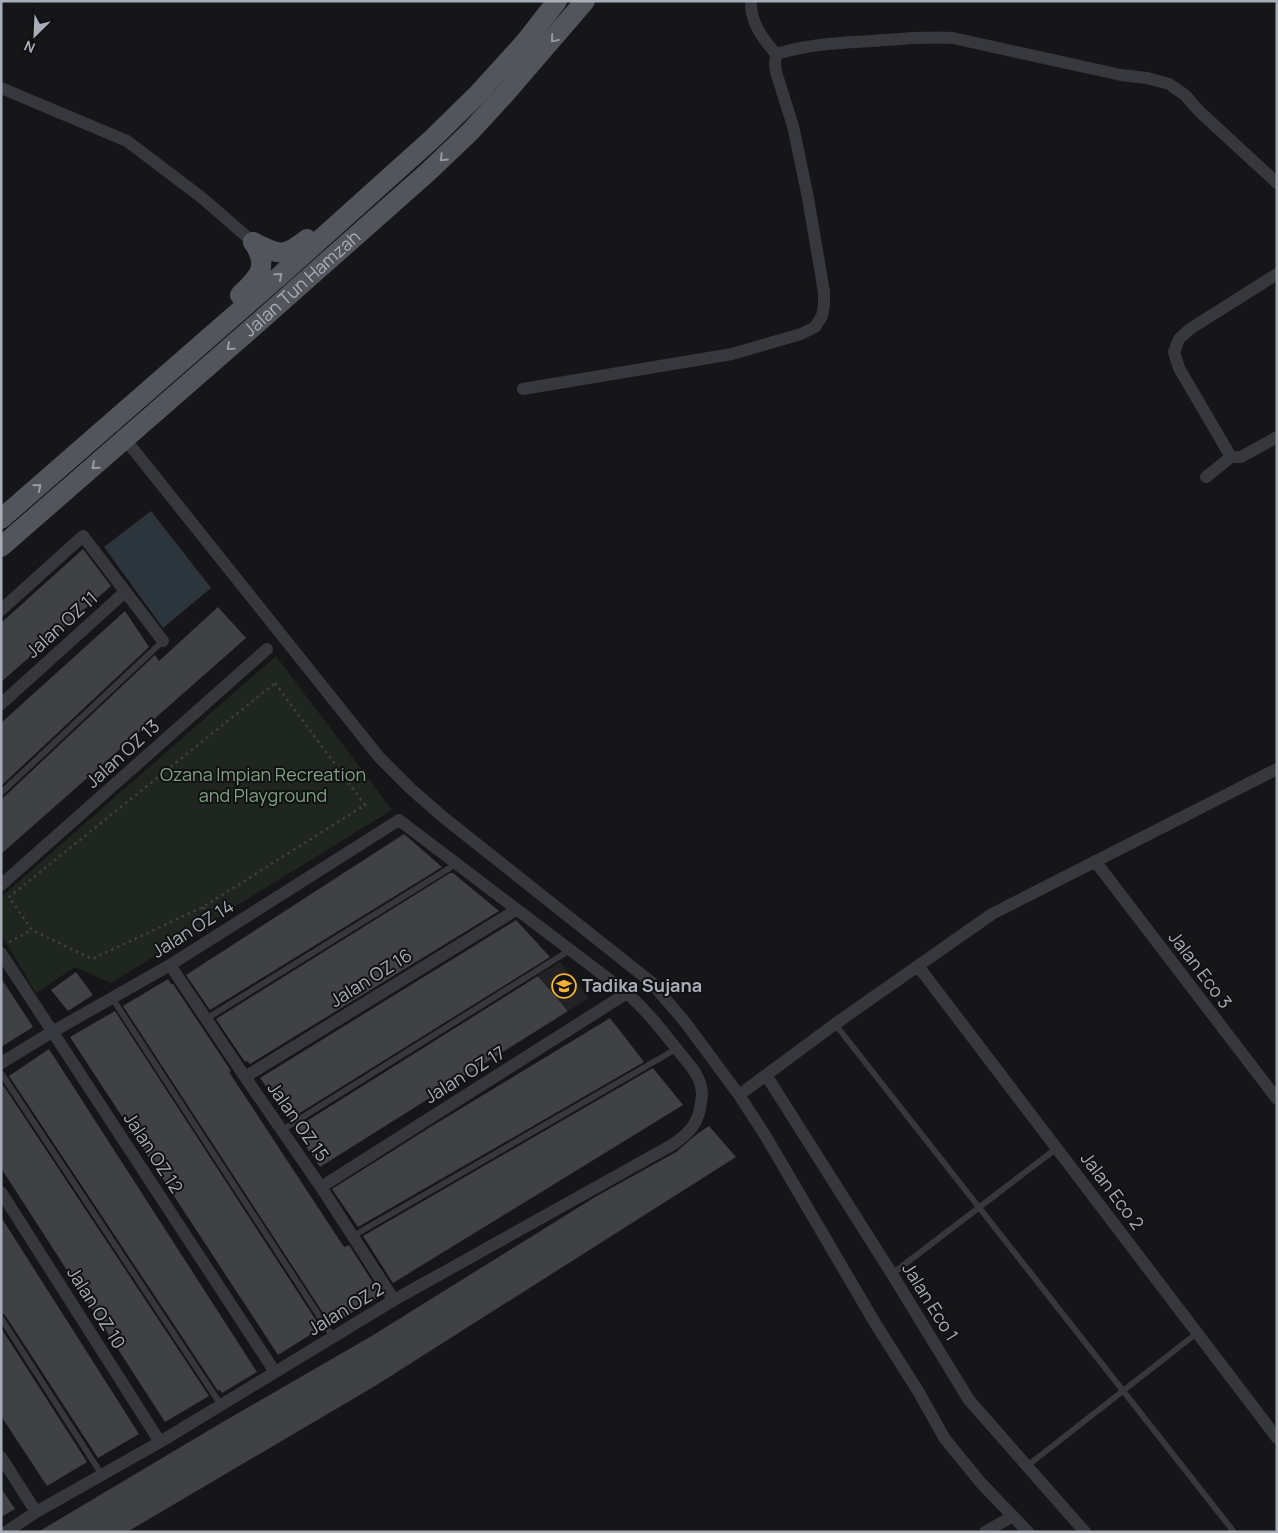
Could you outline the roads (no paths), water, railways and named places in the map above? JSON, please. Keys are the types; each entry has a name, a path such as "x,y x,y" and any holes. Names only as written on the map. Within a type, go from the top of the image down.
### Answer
{"main road":[{"path":"478,94 545,1"},
{"name":"Jalan Tun Hamzah","path":"1,518 291,266 432,139 478,94 526,41 557,1"},
{"name":"Jalan Tun Hamzah","path":"1,547 268,314 456,145 506,94 585,1"},
{"path":"253,242 270,251 284,253 293,250 404,165"},
{"path":"129,408 189,344 258,277 262,261 260,251 253,242"}],"street":[{"path":"751,1 756,27 776,54"},
{"path":"776,54 822,44 929,36 953,38 1121,75 1147,78 1169,84 1185,95 1199,111 1277,183"},
{"path":"523,389 732,354 801,334 815,328 822,316 824,292 808,198 793,126 774,64 776,54"},
{"path":"1,88 127,141 201,196 253,242"},
{"path":"1231,456 1178,368 1174,352 1179,339 1190,328 1277,274"},
{"path":"1206,477 1231,456 1241,457 1277,437"},
{"path":"125,439 379,758 443,817 651,982 685,1022 739,1095 765,1135 874,1323 918,1391 945,1439 981,1483 1028,1532"},
{"path":"1,610 83,536 163,641"},
{"name":"Jalan OZ 11","path":"1,704 125,592"},
{"name":"Jalan OZ 13","path":"1,886 267,649"},
{"path":"739,1095 835,1024 992,914 1277,769"},
{"name":"Jalan OZ 14","path":"1,1063 170,965 399,820 456,864"},
{"name":"Jalan Eco 3","path":"1094,861 1277,1099"},
{"path":"456,864 627,993 654,1020 676,1049"},
{"name":"Jalan OZ 16","path":"245,1076 516,910"},
{"name":"Jalan OZ 12","path":"1,953 275,1372"},
{"name":"Jalan OZ 15","path":"170,965 321,1187 394,1300"},
{"name":"Jalan Eco 2","path":"918,966 1277,1438"},
{"name":"Jalan OZ 17","path":"321,1187 627,993"},
{"name":"Jalan OZ 2","path":"6,1532 36,1512 160,1442 394,1300 672,1145 694,1127 700,1114 702,1086 676,1049"},
{"name":"Jalan Eco 1","path":"766,1075 969,1400 1084,1532"},
{"name":"Jalan OZ 10","path":"1,1192 160,1442"},
{"path":"1,1457 36,1512"},
{"path":"985,1532 1013,1516"}],"lane":[{"path":"1,793 163,641"},
{"path":"206,1019 456,864"},
{"path":"282,1130 570,950"},
{"path":"112,998 333,1337"},
{"path":"835,1024 1234,1532"},
{"path":"353,1236 676,1049"},
{"path":"1,1073 221,1405"},
{"path":"892,1274 1057,1148"},
{"path":"1,1318 102,1475"},
{"path":"1027,1466 1197,1333"}],"place":[{"name":"Tadika Sujana","path":"564,986"}],"park label":[{"name":"Ozana Impian Recreation and Playground","path":"263,785"}]}
